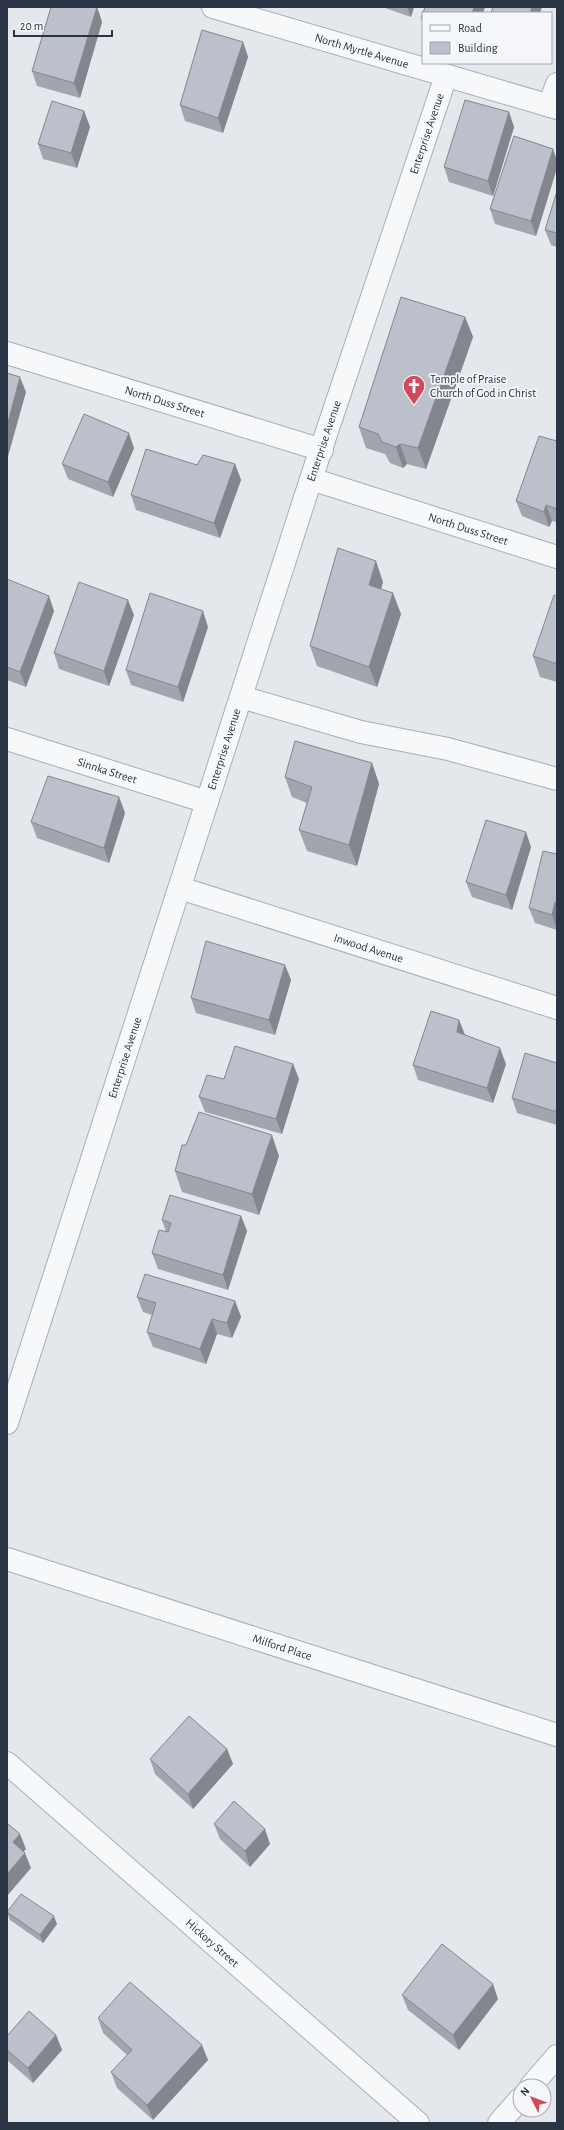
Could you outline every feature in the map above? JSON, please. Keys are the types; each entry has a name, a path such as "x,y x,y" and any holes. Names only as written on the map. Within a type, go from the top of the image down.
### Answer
{"street":[{"name":"North Myrtle Avenue","path":"225,9 553,107"},
{"name":"Enterprise Avenue","path":"7,1423 311,479 322,450 446,76"},
{"path":"553,107 557,84"},
{"name":"North Duss Street","path":"7,353 322,450"},
{"name":"North Duss Street","path":"311,479 557,557"},
{"path":"241,697 361,732 448,749 557,779"},
{"name":"Sinnka Street","path":"7,739 206,802"},
{"name":"Inwood Avenue","path":"180,888 557,1008"},
{"name":"Milford Place","path":"7,1559 557,1736"},
{"name":"Hickory Street","path":"7,1763 418,2123"},
{"path":"538,2078 557,2056"},
{"path":"499,2123 512,2108"}],"building":[{"path":"51,7 97,7 74,83 32,71"},
{"path":"425,7 474,7 472,12 423,12"},
{"path":"493,7 532,7 530,12 491,12"},
{"path":"202,30 243,42 218,118 180,105"},
{"path":"465,100 509,112 488,181 444,167"},
{"path":"52,101 84,111 71,153 38,144"},
{"path":"514,136 553,149 531,221 490,209"},
{"path":"557,191 557,233 545,230"},
{"path":"401,297 465,317 418,448 400,444 396,447 382,442 378,434 359,427"},
{"path":"7,373 20,377 7,426"},
{"path":"84,414 129,433 108,482 62,464"},
{"path":"539,436 557,441 557,509 546,505 544,512 516,501"},
{"path":"146,449 197,465 203,455 235,464 214,523 131,495"},
{"path":"338,548 376,561 369,585 393,593 369,667 310,646"},
{"path":"7,579 49,596 20,672 7,667"},
{"path":"79,582 128,600 104,671 54,653"},
{"path":"150,593 203,611 178,687 126,670"},
{"path":"554,595 557,596 557,664 533,656"},
{"path":"295,741 372,763 349,845 299,830 312,787 285,777"},
{"path":"48,776 119,797 104,848 31,822"},
{"path":"486,820 526,832 506,895 466,882"},
{"path":"543,851 557,854 557,903 555,902 552,915 529,908"},
{"path":"206,941 285,965 269,1020 191,998"},
{"path":"431,1011 459,1020 457,1032 500,1048 487,1088 413,1065"},
{"path":"235,1046 293,1064 276,1119 199,1097 207,1075 224,1079"},
{"path":"525,1053 557,1063 557,1112 512,1098"},
{"path":"199,1112 272,1135 252,1194 175,1171 182,1145 186,1145"},
{"path":"170,1195 241,1216 223,1275 152,1253 159,1230 168,1232 171,1223 162,1220"},
{"path":"145,1274 235,1301 227,1323 212,1319 200,1349 147,1332 156,1303 137,1297"},
{"path":"189,1716 227,1749 188,1794 150,1759"},
{"path":"234,1801 265,1829 245,1851 214,1824"},
{"path":"7,1823 20,1834 13,1842 25,1853 7,1874"},
{"path":"21,1894 54,1916 40,1935 7,1912"},
{"path":"442,1944 493,1984 453,2035 402,1995"},
{"path":"130,1982 202,2045 147,2105 111,2072 132,2050 98,2018"},
{"path":"29,2011 56,2035 28,2068 7,2050 7,2036"}],"place":[{"name":"Temple of Praise Church of God in Christ","path":"414,406"}]}
